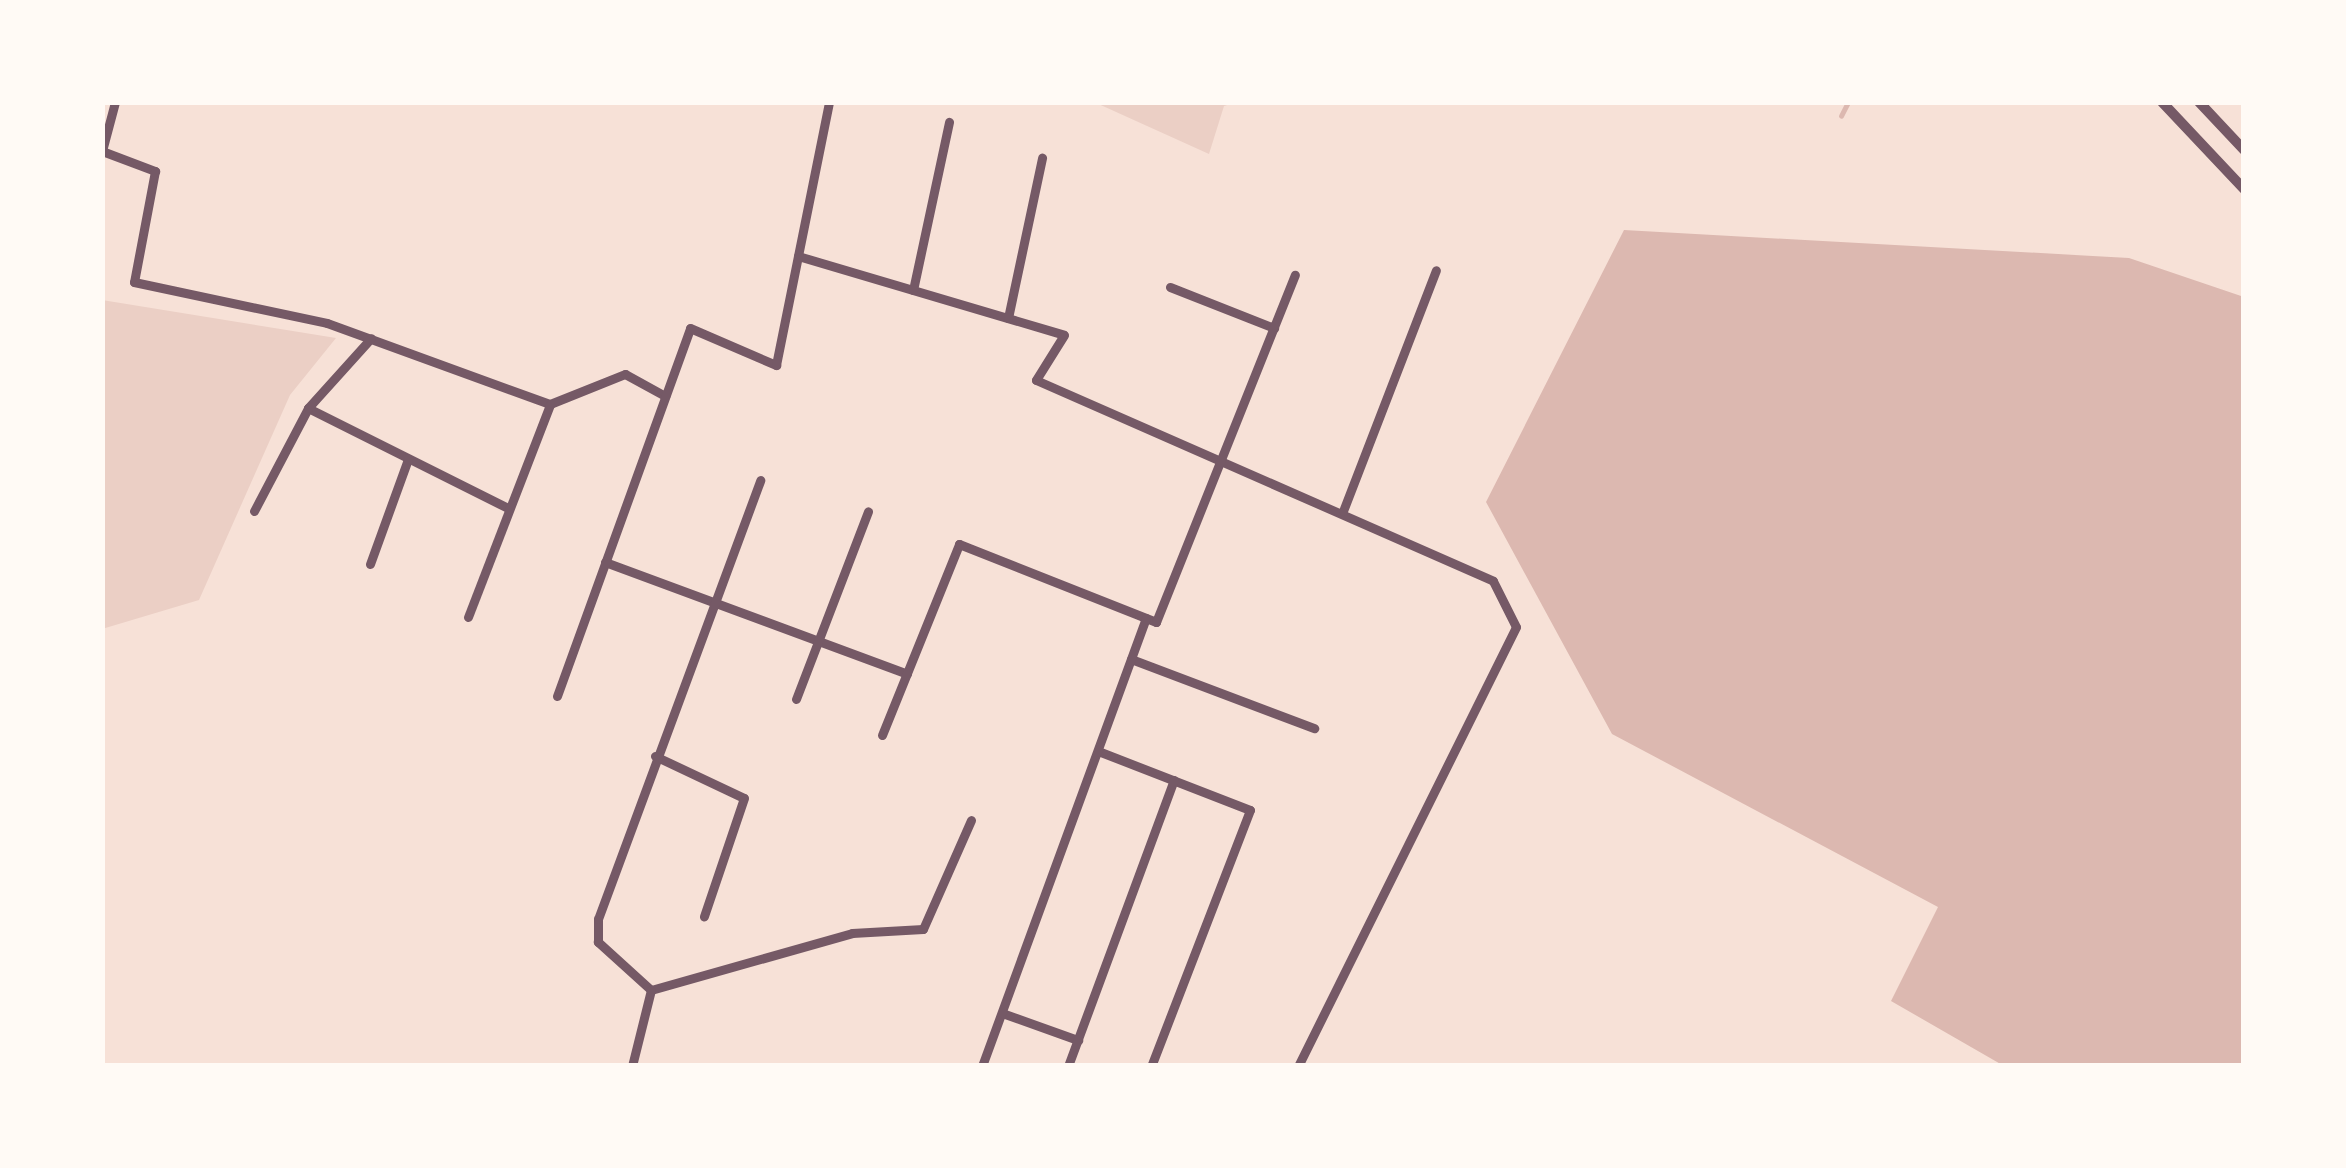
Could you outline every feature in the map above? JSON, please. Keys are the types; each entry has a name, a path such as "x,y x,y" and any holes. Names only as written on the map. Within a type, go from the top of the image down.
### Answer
{"street":[{"path":"116,102 103,151 155,172 134,282 371,338 550,404 625,374 665,396"},
{"path":"557,696 690,328 776,365 829,102"},
{"path":"2162,102 2244,189"},
{"path":"2199,102 2244,150"},
{"path":"914,290 949,122"},
{"path":"1009,318 1042,158"},
{"path":"798,256 1064,334 1036,380 1493,581 1516,626 1298,1066"},
{"path":"1342,511 1436,270"},
{"path":"882,735 959,544 1156,622 1295,275"},
{"path":"1170,287 1274,328"},
{"path":"254,511 308,408 371,338"},
{"path":"468,617 550,404"},
{"path":"308,408 508,508"},
{"path":"370,564 409,458"},
{"path":"651,990 598,942 598,919 760,480"},
{"path":"796,699 868,511"},
{"path":"605,562 907,674"},
{"path":"982,1066 1146,618"},
{"path":"1131,659 1314,728"},
{"path":"1098,751 1250,810 1151,1066"},
{"path":"655,756 744,798 704,916"},
{"path":"1068,1066 1174,780"},
{"path":"651,990 852,933 923,929 971,820"},
{"path":"632,1066 651,990"},
{"path":"1002,1013 1078,1040"}],"shaded area":[{"path":"1094,102 1237,102 1224,106 1209,154"},
{"path":"1624,230 2129,258 2244,297 2244,1066 2004,1066 1891,1001 1938,907 1612,734 1486,502"},
{"path":"102,300 336,338 290,395 199,600 102,629"}],"waterway":[{"path":"1841,116 1848,102"}]}
